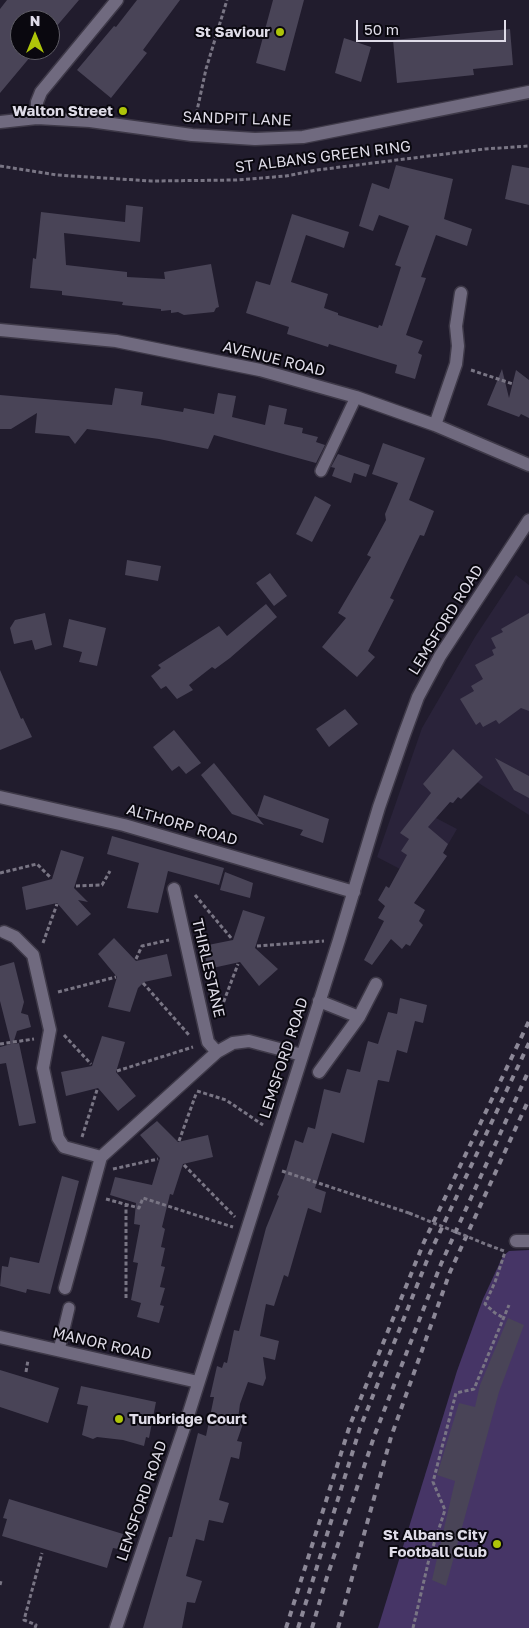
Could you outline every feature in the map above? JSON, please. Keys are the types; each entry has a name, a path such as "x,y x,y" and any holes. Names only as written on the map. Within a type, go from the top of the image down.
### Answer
{"street":[{"path":"37,118 37,102 41,92 117,0"},
{"name":"SANDPIT LANE","path":"0,122 37,118 90,121 192,135 255,139 303,137 334,133 529,92"},
{"path":"435,424 456,364 458,346 456,326 461,293"},
{"name":"AVENUE ROAD","path":"0,330 116,341 260,370 356,397 435,424 529,465"},
{"name":"LEMSFORD ROAD","path":"116,1628 198,1382 339,940 379,807 418,697 440,656 529,520"},
{"name":"ALTHORP ROAD","path":"0,797 124,825 354,892"},
{"name":"THIRLESTANE","path":"174,890 208,1046"},
{"path":"4,932 15,937 33,955 43,996 49,1033 43,1068 58,1138 64,1147 101,1157"},
{"path":"319,1072 359,1017 376,984"},
{"path":"319,1001 359,1017"},
{"path":"65,1288 101,1157 186,1079 208,1046 249,1041 302,1055"},
{"name":"MANOR ROAD","path":"0,1337 198,1382"}],"lane":[{"path":"321,471 356,397"},
{"path":"59,1350 68,1308"}],"path":[{"path":"192,135 206,69 226,0"},
{"name":"ST ALBANS GREEN RING","path":"0,166 57,175 142,180 237,180 286,176 317,170 476,150 529,146"},
{"path":"456,364 513,384"},
{"path":"0,873 37,864 51,878"},
{"path":"76,886 102,885 110,871"},
{"path":"195,896 232,938"},
{"path":"33,955 40,949 57,904"},
{"path":"136,959 142,946 183,937"},
{"path":"257,946 339,940"},
{"path":"218,1016 238,964"},
{"path":"43,996 116,977"},
{"path":"142,983 208,1046"},
{"path":"0,1044 60,1030 91,1064"},
{"path":"117,1071 208,1046"},
{"path":"186,1079 197,1090 226,1100 277,1133"},
{"path":"77,1151 97,1090"},
{"path":"179,1141 197,1090"},
{"path":"96,1173 158,1159"},
{"path":"184,1165 246,1230"},
{"path":"266,1166 409,1213 505,1252 485,1304 494,1313 502,1317"},
{"path":"91,1195 139,1208 142,1198 246,1230"},
{"path":"126,1204 126,1298"},
{"path":"413,1628 429,1559 445,1510 433,1482 456,1394 474,1389 502,1317 509,1305"},
{"path":"35,1628 36,1625 24,1620 42,1553"}],"shaded area":[{"path":"516,575 529,585 529,815 477,782 461,799 458,797 453,803 450,802 436,818 457,829 443,853 447,856 431,879 400,869 377,857 422,728 475,637"},
{"path":"529,1250 529,1628 378,1628 457,1371 483,1299 503,1256 509,1251"}],"building":[{"path":"7,0 79,0 60,22 60,10 10,10 10,60 28,60 0,93 0,9"},
{"path":"137,0 180,0 143,50 147,53 111,98 77,70 114,26 116,27"},
{"name":"St Saviour","path":"273,0 304,0 285,71 256,63"},
{"path":"510,29 513,65 473,69 474,75 397,83 393,40"},
{"path":"344,38 371,47 361,82 335,73"},
{"path":"396,165 453,179 444,219 472,229 467,246 436,235 421,277 426,278 406,335 423,341 418,353 422,355 415,379 395,373 397,365 329,344 328,347 287,334 289,327 246,313 256,281 270,285 292,214 349,232 344,248 306,235 291,282 328,294 324,308 338,313 338,315 378,328 379,325 382,326 401,267 395,265 409,226 379,215 373,231 359,226 372,183 389,189"},
{"path":"512,165 529,168 529,205 505,199"},
{"path":"126,205 143,207 140,242 64,233 66,265 127,272 127,277 165,279 164,272 211,264 219,307 214,312 184,315 178,312 171,313 171,310 161,311 161,309 122,305 123,302 62,295 62,291 30,288 33,258 36,259 41,212 125,222"},
{"path":"502,369 509,398 516,370 529,380 529,418 521,414 519,417 487,405"},
{"path":"115,388 143,392 141,405 183,412 184,408 214,414 218,393 236,396 232,417 265,425 269,405 287,409 284,424 303,428 302,433 318,437 316,442 325,445 316,463 214,435 208,449 159,439 87,429 75,444 69,436 35,433 37,413 11,429 0,429 0,395 112,405"},
{"path":"383,443 425,458 409,500 434,511 424,536 420,535 390,598 394,600 368,651 375,657 357,677 322,647 346,618 338,613 371,557 367,555 386,520 385,514 398,483 372,474"},
{"path":"338,454 370,465 366,477 354,473 351,483 332,476 335,468 331,467"},
{"path":"315,496 331,505 312,542 296,534"},
{"path":"127,560 161,566 158,581 125,575"},
{"path":"270,573 287,596 274,606 256,583"},
{"path":"266,604 277,617 230,658 215,669 212,667 189,685 193,690 177,699 166,686 161,689 151,676 161,668 158,665 219,626 227,636"},
{"path":"45,613 52,645 35,650 32,640 14,644 10,628 15,620"},
{"path":"529,613 529,711 521,708 499,724 496,720 483,727 480,722 476,725 460,699 474,691 471,686 483,679 475,665 494,655 492,650 496,648 491,638 503,632 501,629"},
{"path":"69,619 106,628 97,666 79,662 82,652 63,647"},
{"path":"0,670 21,719 23,718 32,737 0,750"},
{"path":"345,709 358,724 329,747 316,729"},
{"path":"174,730 201,763 186,774 179,766 172,771 153,747"},
{"path":"453,749 483,777 461,799 458,797 453,803 450,802 428,827 448,844 443,853 447,856 414,903 425,910 419,921 423,925 410,946 406,944 402,949 391,939 372,965 364,960 384,921 378,918 385,906 378,900 386,886 389,888 407,855 401,851 409,839 400,833 431,793 423,784"},
{"path":"495,758 529,776 529,798 514,790"},
{"path":"214,763 264,825 232,814 201,775"},
{"path":"264,795 329,819 323,843 300,835 303,830 257,816"},
{"path":"112,836 224,868 219,885 168,871 158,913 127,908 139,863 107,854"},
{"path":"61,850 84,857 74,888 88,902 78,900 91,914 77,926 57,903 26,910 22,887 52,879"},
{"path":"225,872 253,883 250,898 220,890"},
{"path":"243,910 265,917 255,948 278,969 259,986 240,962 208,969 203,946 233,940"},
{"path":"114,938 136,961 167,954 172,976 144,982 138,988 130,1012 108,1007 117,977 98,954"},
{"path":"14,962 24,1002 21,1013 28,1015 31,1027 17,1031 13,1044 19,1043 36,1123 19,1126 6,1063 0,1064 0,1047 11,1044 0,1001 0,966"},
{"path":"400,998 427,1005 423,1023 415,1021 407,1053 397,1050 389,1082 378,1080 364,1143 332,1133 315,1188 326,1192 321,1213 308,1208 288,1277 284,1275 274,1306 266,1304 260,1336 279,1341 275,1360 263,1357 266,1378 263,1386 248,1382 240,1404 238,1419 244,1421 237,1441 242,1442 239,1459 231,1457 219,1500 229,1503 223,1523 209,1520 204,1541 196,1539 186,1576 202,1581 195,1603 187,1602 182,1628 143,1628 169,1537 172,1537 198,1433 206,1436 214,1397 210,1397 217,1366 222,1368 224,1362 227,1363 234,1330 239,1331 266,1228 279,1196 277,1195 295,1140 303,1143 308,1127 315,1129 324,1089 340,1093 347,1069 360,1072 368,1041 378,1044 388,1012 397,1014"},
{"path":"102,1036 125,1042 116,1072 136,1096 118,1111 98,1088 66,1096 61,1072 92,1066"},
{"path":"157,1121 178,1142 208,1135 213,1157 183,1164 173,1195 170,1194 162,1227 165,1229 161,1247 165,1248 161,1266 165,1267 160,1287 165,1288 160,1305 164,1306 159,1323 137,1317 141,1303 131,1300 138,1263 133,1262 140,1225 134,1224 136,1203 110,1195 115,1177 152,1185 160,1158 140,1135"},
{"path":"62,1176 79,1181 50,1294 27,1289 26,1293 0,1286 2,1266 8,1267 10,1257 39,1263"},
{"path":"508,1318 524,1325 499,1392 446,1586 432,1580 455,1481 437,1475 459,1403 475,1407 480,1385"},
{"path":"0,1370 59,1388 48,1423 0,1407"},
{"name":"Tunbridge Court","path":"81,1386 156,1402 149,1438 146,1437 144,1446 123,1440 97,1437 93,1439 82,1435 88,1406 77,1404"},
{"path":"9,1499 123,1534 118,1549 113,1548 107,1568 2,1536 7,1519 3,1518"}],"railway":[{"path":"286,1628 350,1425 424,1242 529,1021"},
{"path":"298,1628 360,1428 430,1253 529,1043"},
{"path":"312,1628 326,1580 375,1434 441,1264 529,1070"},
{"path":"338,1628 391,1437 450,1272 529,1099"}],"place":[{"name":"St Saviour","path":"280,32"},
{"name":"Walton Street","path":"123,111"},
{"name":"Tunbridge Court","path":"119,1419"},
{"name":"St Albans City Football Club","path":"497,1544"}]}
